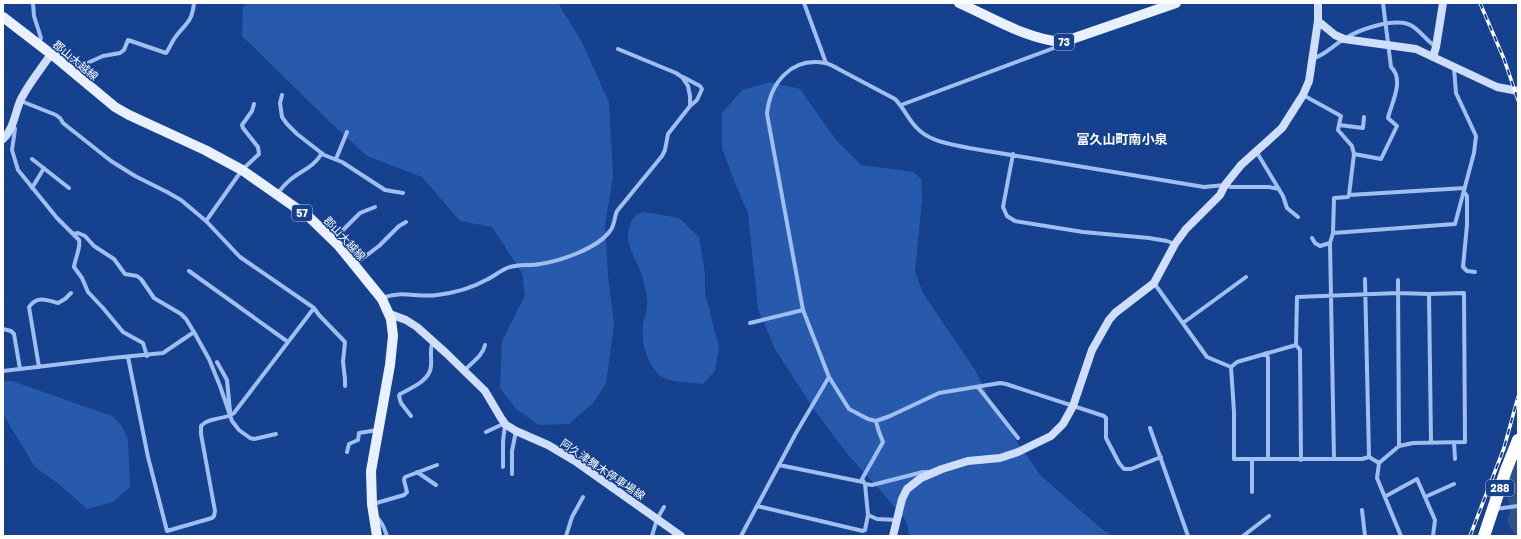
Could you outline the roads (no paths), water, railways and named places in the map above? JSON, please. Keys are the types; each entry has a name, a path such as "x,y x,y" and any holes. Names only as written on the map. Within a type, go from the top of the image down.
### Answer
{"highway":[{"name":"288","path":"1484,536 1506,470 1518,440"}],"main road":[{"name":"73","path":"959,3 1024,33 1055,42 1063,42 1174,4"},
{"name":"郡山大越線","path":"3,17 53,55 115,107 205,150 242,170 309,217 355,264 382,299 390,314 393,330 392,345 371,471 372,504 377,536"}],"street":[{"path":"33,3 34,16 42,38 38,44"},
{"path":"3,139 13,124 20,101 25,92 53,55 61,53 79,65 83,65 103,56 120,53 124,50 128,40 166,53 174,39 190,20 194,3"},
{"path":"804,3 826,62"},
{"path":"893,536 902,499 907,489 921,478 968,461 1000,458 1018,452 1051,436 1057,431 1073,406 1092,350 1103,327 1115,313 1154,283 1175,244 1186,229 1220,195 1225,185 1241,165 1282,128 1303,95 1309,81 1318,21 1318,3"},
{"path":"1354,154 1381,159 1397,126 1388,118 1396,92 1397,79 1394,70 1391,67 1383,3"},
{"path":"1433,57 1443,3"},
{"path":"1318,21 1335,35 1344,39 1416,49 1496,87 1518,91"},
{"path":"1312,59 1323,56 1344,39 1363,30 1397,22 1408,24 1416,28 1428,42 1436,47"},
{"path":"901,105 1054,48 1063,42"},
{"path":"382,299 402,294 424,297 455,292 486,281 506,268 556,261 593,244 608,234 611,230 617,211 662,156 665,150 668,134 690,106 697,100 702,89 700,86 682,76 618,49"},
{"path":"1161,457 1130,469 1124,469 1119,463 1106,438 1106,418 1000,383 938,393 890,416 876,420 868,419 849,409 828,377 804,310 767,114 769,98 773,90 792,67 809,63 826,62 895,99 917,128 928,136 940,141 969,148 1013,154 1204,187 1225,185 1231,187 1269,186 1279,189"},
{"path":"1334,233 1454,224 1456,222 1474,153 1476,136 1456,92 1454,68"},
{"path":"682,76 689,90 690,106"},
{"path":"282,95 281,109 284,121 297,134 322,153 336,159 385,190 403,193"},
{"path":"1303,95 1341,116 1338,130 1352,146 1354,154 1349,195"},
{"path":"20,101 58,116 62,123 111,162 181,200 206,221 240,257 314,308 345,342 345,386"},
{"path":"206,221 242,170 259,152 258,147 242,126 252,111 254,104"},
{"path":"1339,125 1362,128 1364,117"},
{"path":"13,124 15,129 12,147 15,164 18,170 57,218 79,240 80,244 75,258 74,267 82,278 88,292 123,332 143,343 147,356"},
{"path":"336,159 347,132"},
{"path":"1256,151 1285,200 1287,208 1298,218"},
{"path":"276,194 290,180 312,166 322,153"},
{"path":"1013,154 1003,207 1004,213 1011,220 1032,225 1083,232 1149,238 1175,244"},
{"path":"32,159 70,188"},
{"path":"32,188 44,168"},
{"path":"1334,459 1330,243 1334,233 1334,198 1348,197 1349,195 1465,190"},
{"path":"1465,190 1467,196 1467,225 1463,267 1467,270 1475,272"},
{"path":"333,240 360,213 375,207"},
{"path":"355,264 379,246 399,226 406,222"},
{"path":"73,234 78,233 85,236 94,246 114,259 125,274 137,276 141,279 154,298 181,314 186,319 209,359 232,421 239,430 250,438 254,439 276,434"},
{"path":"1312,238 1315,243 1320,246 1330,243"},
{"path":"189,271 288,342"},
{"path":"1183,323 1246,277"},
{"path":"1365,279 1369,457"},
{"path":"1398,280 1399,446"},
{"path":"1154,283 1207,357 1231,367"},
{"path":"39,367 30,307 34,301 42,299 58,303 71,293"},
{"path":"1301,460 1300,350 1296,345 1297,297 1398,293 1464,293 1465,442 1413,443 1399,446 1379,463 1378,478 1401,536"},
{"path":"1429,294 1431,442"},
{"path":"167,530 212,518 214,516 215,512 200,428 204,422 230,416 234,413 314,308"},
{"path":"750,323 804,310"},
{"name":"阿久津舞木停車場線","path":"390,314 406,320 417,327 464,371 485,391 505,423 516,431 548,445 575,461 681,536"},
{"path":"3,329 12,331 14,334 20,369"},
{"path":"3,371 163,353 194,332"},
{"path":"411,416 401,403 399,396 421,382 427,376 431,366 430,347 432,341"},
{"path":"464,371 482,355 485,345"},
{"path":"1296,345 1236,362 1231,367 1234,412 1234,459 1301,460 1362,459 1369,457 1379,463"},
{"path":"1266,353 1268,358 1268,460"},
{"path":"128,357 149,463 168,536"},
{"path":"217,362 227,380 230,416"},
{"path":"741,536 828,377"},
{"path":"978,387 1018,438"},
{"path":"757,506 863,531 865,530 868,515 864,483 862,479 883,445 876,420"},
{"path":"486,432 505,423"},
{"path":"504,467 502,442 505,423"},
{"path":"1150,428 1188,536"},
{"path":"347,452 349,444 358,440 359,432 378,430"},
{"path":"512,474 512,451 516,431"},
{"path":"1454,442 1455,459"},
{"path":"1252,459 1252,492"},
{"path":"372,504 406,493 405,477 437,465"},
{"path":"779,465 872,485 923,472 933,473"},
{"path":"417,472 436,485"},
{"path":"1386,496 1418,479 1435,520 1433,536"},
{"path":"1425,497 1454,484"},
{"path":"566,536 572,517 583,497"},
{"path":"1494,509 1518,506"},
{"path":"652,536 656,519 664,507"},
{"path":"1362,510 1366,536"},
{"path":"868,515 877,519 897,520"},
{"path":"375,516 380,519 387,536"},
{"path":"1243,536 1269,516"}],"waterway":[{"path":"1518,462 1512,483 1513,498 1516,506 1513,521 1518,529"}],"railway":[{"path":"1480,3 1504,59 1518,100"},
{"path":"1470,536 1504,448 1518,397"}],"district":[{"name":"富久山町南小泉","path":"1122,139"}]}
